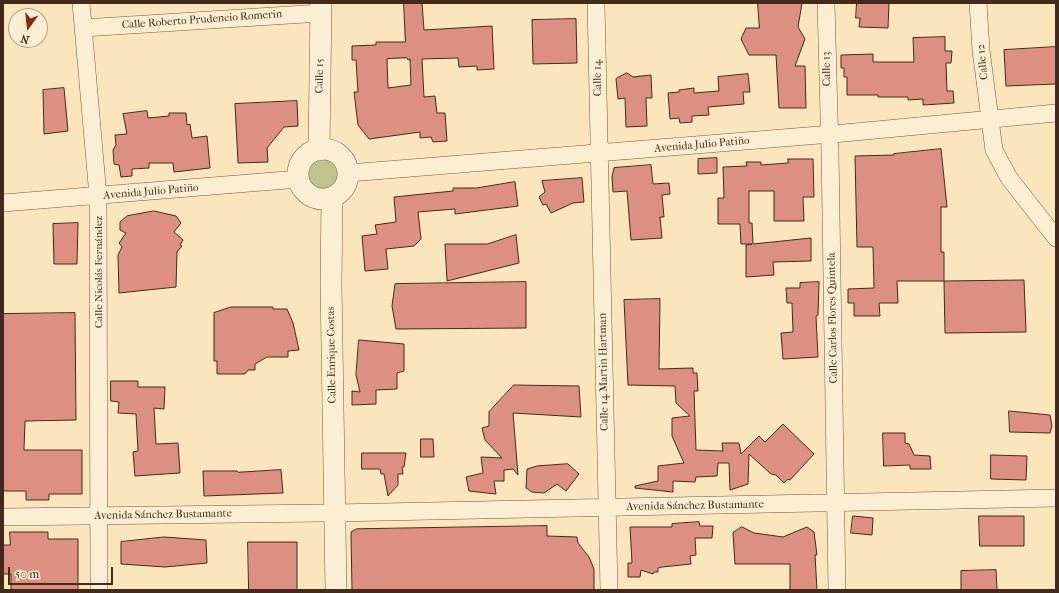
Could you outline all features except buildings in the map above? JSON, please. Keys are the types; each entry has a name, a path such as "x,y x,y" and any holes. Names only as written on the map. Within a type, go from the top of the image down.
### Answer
{"street":[{"name":"Calle Nicolás Fernández","path":"81,3 98,196 99,590"},
{"name":"Calle 14","path":"596,3 600,153"},
{"name":"Calle 13","path":"826,3 829,134"},
{"name":"Calle 12","path":"978,3 989,121 994,150 1009,178 1056,238"},
{"name":"Calle Roberto Prudencio Romerin","path":"83,28 325,6"},
{"name":"Calle 15","path":"324,150 325,6"},
{"name":"Avenida Julio Patiño","path":"349,173 989,121 1056,113"},
{"name":"Calle Carlos Flores Quintela","path":"829,134 837,590"},
{"path":"324,150 343,159 349,173 344,188 327,198 309,195 304,190 299,179 299,170 305,157 311,153 324,150"},
{"name":"Calle 14 Martin Hartman","path":"600,153 609,590"},
{"name":"Avenida Julio Patiño","path":"3,203 299,179"},
{"name":"Calle Enrique Costas","path":"327,198 331,291 329,513"},
{"name":"Avenida Sánchez Bustamante","path":"3,517 607,508 1056,498"},
{"path":"324,590 329,513"},
{"path":"329,513 336,590"}],"green space":[{"path":"320,159 326,159 336,166 339,175 338,181 332,188 326,191 320,191 310,184 307,178 307,172 314,162"}]}
